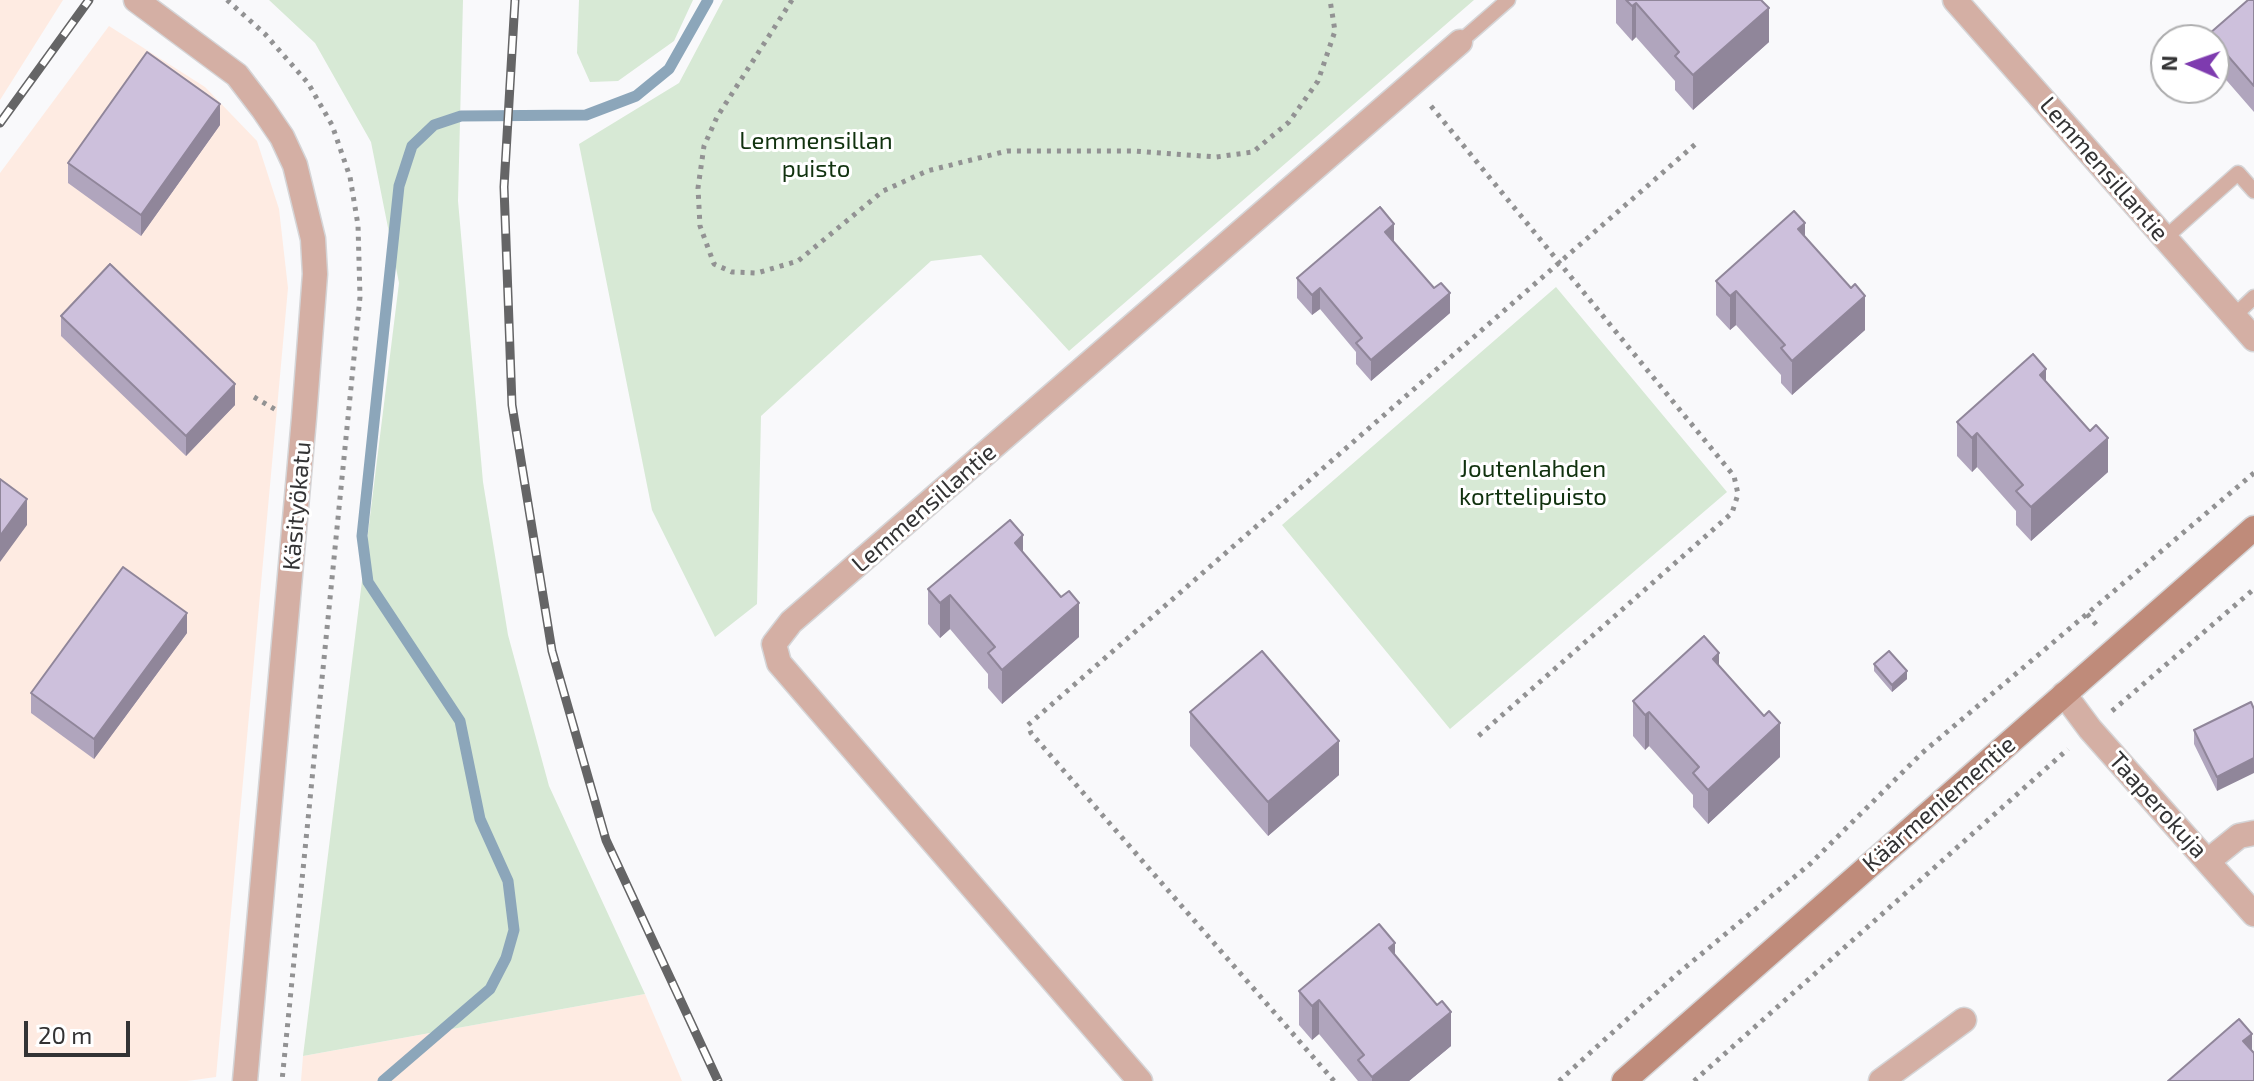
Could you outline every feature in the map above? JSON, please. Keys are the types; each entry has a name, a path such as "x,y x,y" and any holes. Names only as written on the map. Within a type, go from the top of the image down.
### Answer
{"street":[{"name":"Käsityökatu","path":"136,0 237,75 263,109 282,137 295,165 313,239 315,274 306,403 245,1081"},
{"name":"Lemmensillantie","path":"1955,0 2254,339"},
{"name":"Lemmensillantie","path":"1140,1081 779,663 774,644 791,622 1460,42"},
{"name":"Käärmeniementie","path":"1624,1081 2254,528"},
{"name":"Taaperokuja","path":"2064,694 2090,729 2254,914"},
{"path":"2208,861 2239,836 2254,833"},
{"path":"1881,1081 1964,1020"}],"lane":[{"name":"Lemmensillantie","path":"1460,42 1508,0"},
{"path":"2165,238 2238,173 2254,191"},
{"path":"2234,316 2254,297"}],"path":[{"path":"792,0 717,117 704,146 698,188 700,226 714,264 732,272 757,273 798,261 883,191 927,171 1007,151 1133,151 1216,157 1253,152 1289,122 1318,81 1335,31 1330,0"},
{"path":"1412,84 1734,476 1738,494 1732,513 1475,739"},
{"path":"1334,1081 1031,733 1028,725 1033,717 1699,141"},
{"path":"254,397 284,413"},
{"path":"1559,1081 1676,975 1810,864 1922,753 2254,473"},
{"path":"2113,710 2254,589"},
{"path":"1694,1081 2070,748"}],"shaded area":[{"path":"0,0 63,0 0,100"},
{"path":"109,26 205,87 257,141 279,209 288,288 216,1077 187,1081 0,1081 0,173"},
{"path":"645,994 682,1081 301,1081 303,1056"}],"green space":[{"path":"269,0 463,0 458,201 483,482 508,635 549,786 645,994 303,1056 399,283 371,142 315,43"},
{"path":"579,0 693,0 674,41 618,81 590,82 577,53"},
{"name":"Lemmensillan puisto","path":"723,0 1474,0 1069,351 981,255 931,261 761,416 757,604 715,637 652,510 579,144 679,83"},
{"name":"Joutenlahden korttelipuisto","path":"1556,287 1727,492 1450,729 1282,525"}],"building":[{"path":"1626,0 1761,0 1769,8 1693,75 1675,56 1679,52 1636,3 1632,6"},
{"path":"2248,0 2254,0 2254,86 2230,58 2230,24 2220,24"},
{"path":"147,52 220,104 141,215 68,163"},
{"path":"1380,207 1394,224 1385,232 1434,288 1441,283 1450,293 1371,360 1356,343 1362,338 1320,288 1312,295 1297,278"},
{"path":"1794,211 1805,223 1798,229 1851,288 1855,284 1865,296 1792,361 1781,348 1785,345 1736,291 1730,296 1716,281"},
{"path":"110,264 235,384 186,436 61,316"},
{"path":"2033,354 2046,369 2040,375 2090,431 2096,425 2108,438 2031,507 2016,491 2023,485 1977,433 1972,438 1957,422"},
{"path":"0,479 27,499 0,536"},
{"path":"1010,520 1023,535 1015,543 1061,597 1069,591 1079,603 1002,670 988,653 995,647 950,595 940,603 928,589"},
{"path":"123,567 187,613 94,739 31,693"},
{"path":"1704,636 1719,653 1713,659 1764,716 1769,711 1780,723 1708,790 1693,773 1699,767 1649,712 1645,715 1633,701"},
{"path":"1262,651 1339,741 1268,802 1190,712"},
{"path":"1889,651 1907,671 1892,685 1874,664"},
{"path":"2251,702 2254,709 2254,758 2217,777 2194,730"},
{"path":"1379,924 1395,943 1389,948 1437,1005 1442,1001 1451,1012 1372,1077 1358,1060 1364,1055 1319,1000 1312,1006 1299,991"},
{"path":"2239,1019 2252,1034 2243,1041 2254,1053 2254,1081 2168,1081"}],"waterway":[{"path":"383,1081 490,989 506,958 514,930 508,881 480,819 460,721 368,582 362,536 399,186 412,146 434,125 461,116 586,115 636,96 669,69 708,0"}],"railway":[{"path":"0,123 89,0"},
{"path":"515,0 504,187 512,405 552,651 606,840 718,1081"}]}
